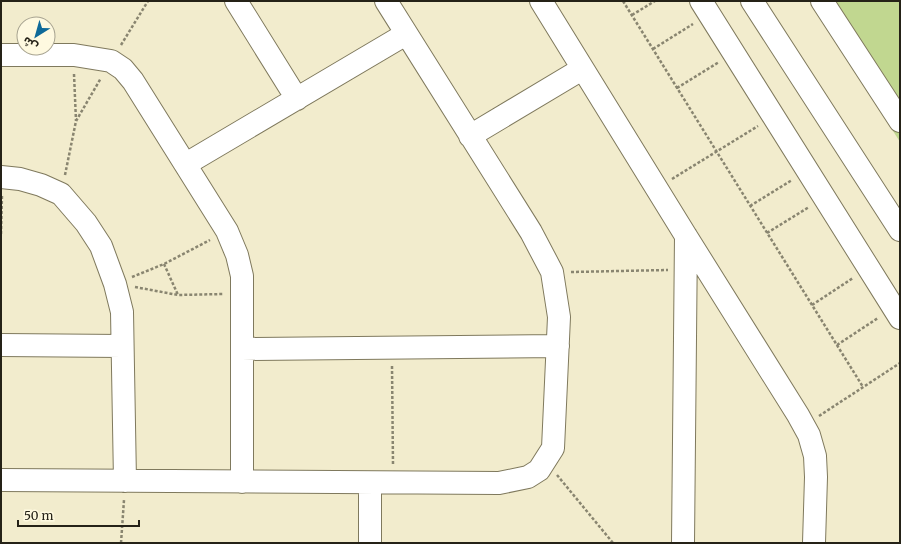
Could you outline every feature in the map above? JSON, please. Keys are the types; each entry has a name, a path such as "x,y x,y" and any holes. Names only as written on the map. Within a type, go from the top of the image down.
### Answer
{"street":[{"path":"236,1 297,99"},
{"path":"1,480 499,483 528,477 538,470 546,461 553,448 559,318 552,272 531,232 386,1"},
{"path":"541,1 809,435 815,456 816,477 814,543"},
{"path":"752,1 900,230"},
{"path":"822,1 900,121"},
{"path":"705,8 897,313"},
{"path":"186,164 406,34"},
{"path":"1,55 74,55 111,62 123,69 133,80 227,231 237,255 242,276 242,482"},
{"path":"470,136 582,69"},
{"path":"2,177 20,179 41,185 61,194 86,223 101,246 115,284 122,312 125,481"},
{"path":"683,543 686,236"},
{"path":"1,345 122,346"},
{"path":"242,349 558,346"},
{"path":"370,483 370,543"}],"path":[{"path":"76,121 148,1"},
{"path":"623,1 863,387"},
{"path":"632,15 655,1"},
{"path":"653,49 705,8"},
{"path":"677,88 734,53"},
{"path":"61,194 76,121 74,55"},
{"path":"656,189 773,116"},
{"path":"750,206 807,170"},
{"path":"1,234 2,177"},
{"path":"767,233 824,197"},
{"path":"115,284 164,264 227,231"},
{"path":"164,264 178,295"},
{"path":"812,305 869,268"},
{"path":"552,272 685,270"},
{"path":"115,284 178,295 242,294"},
{"path":"837,346 897,313"},
{"path":"392,348 393,483"},
{"path":"804,426 900,363"},
{"path":"546,461 612,543"},
{"path":"121,543 125,481"}],"green space":[{"path":"811,1 900,1 900,142"}]}
